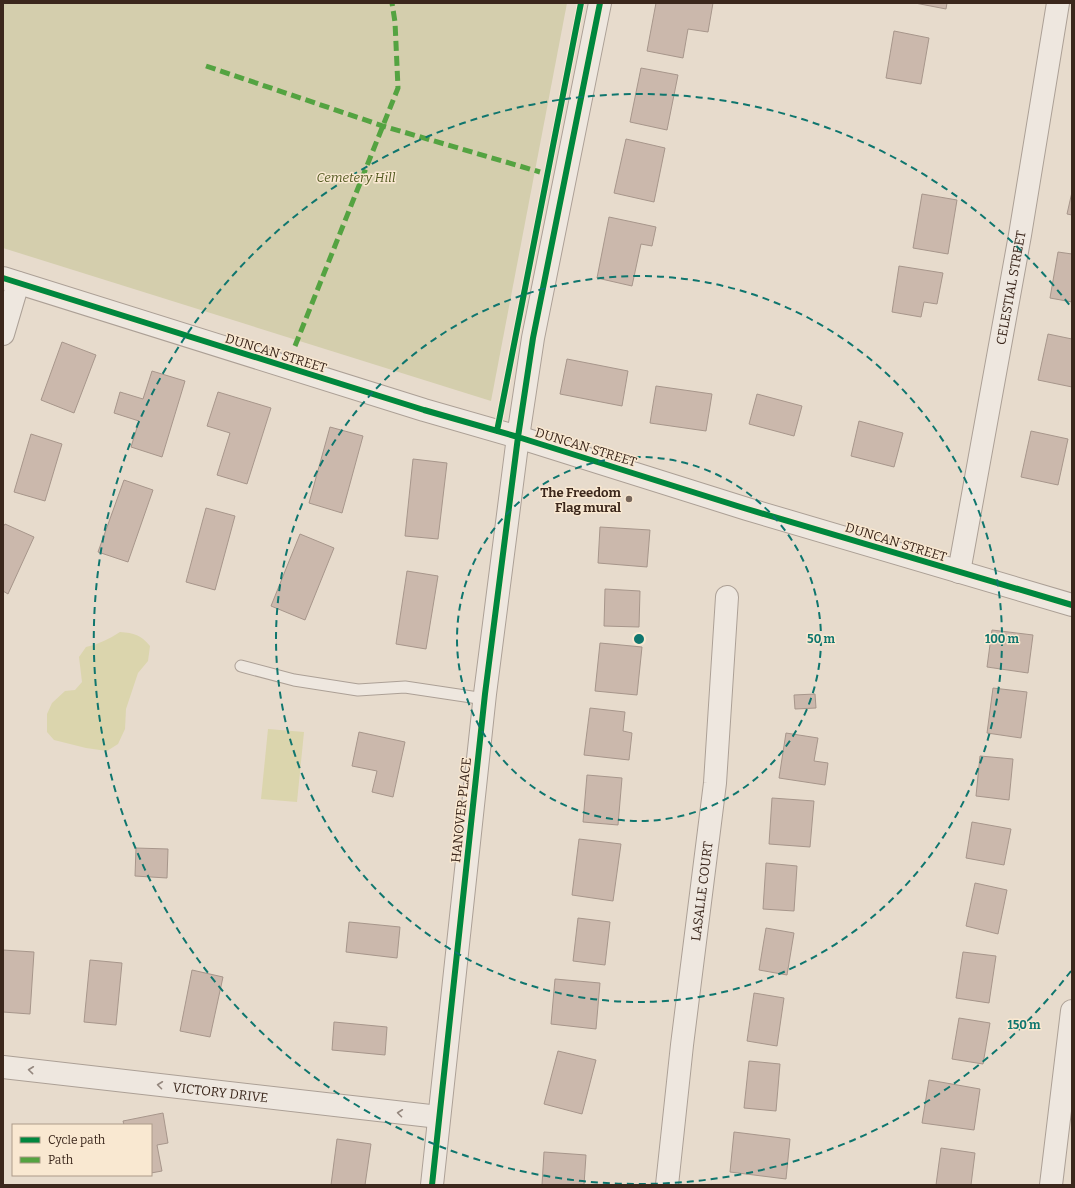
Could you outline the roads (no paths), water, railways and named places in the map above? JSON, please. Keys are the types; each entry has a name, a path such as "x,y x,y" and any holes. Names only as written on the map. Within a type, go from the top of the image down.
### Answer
{"street":[{"name":"HANOVER PLACE","path":"432,1185 485,699 518,437 533,338 600,3"},
{"name":"CELESTIAL STREET","path":"959,572 1020,235 1058,3"},
{"name":"DUNCAN STREET","path":"11,280 424,410 518,437 747,509 1072,605"},
{"path":"3,334 11,280"},
{"name":"LASALLE COURT","path":"667,1185 682,1045 715,783 726,596"},
{"path":"1051,1185 1072,1011"},
{"name":"VICTORY DRIVE","path":"3,1067 439,1118"}],"lane":[{"path":"241,666 294,680 358,690 405,687 485,699"}],"place":[{"name":"The Freedom Flag mural","path":"629,499"}],"park label":[{"name":"Cemetery Hill","path":"356,177"}]}
